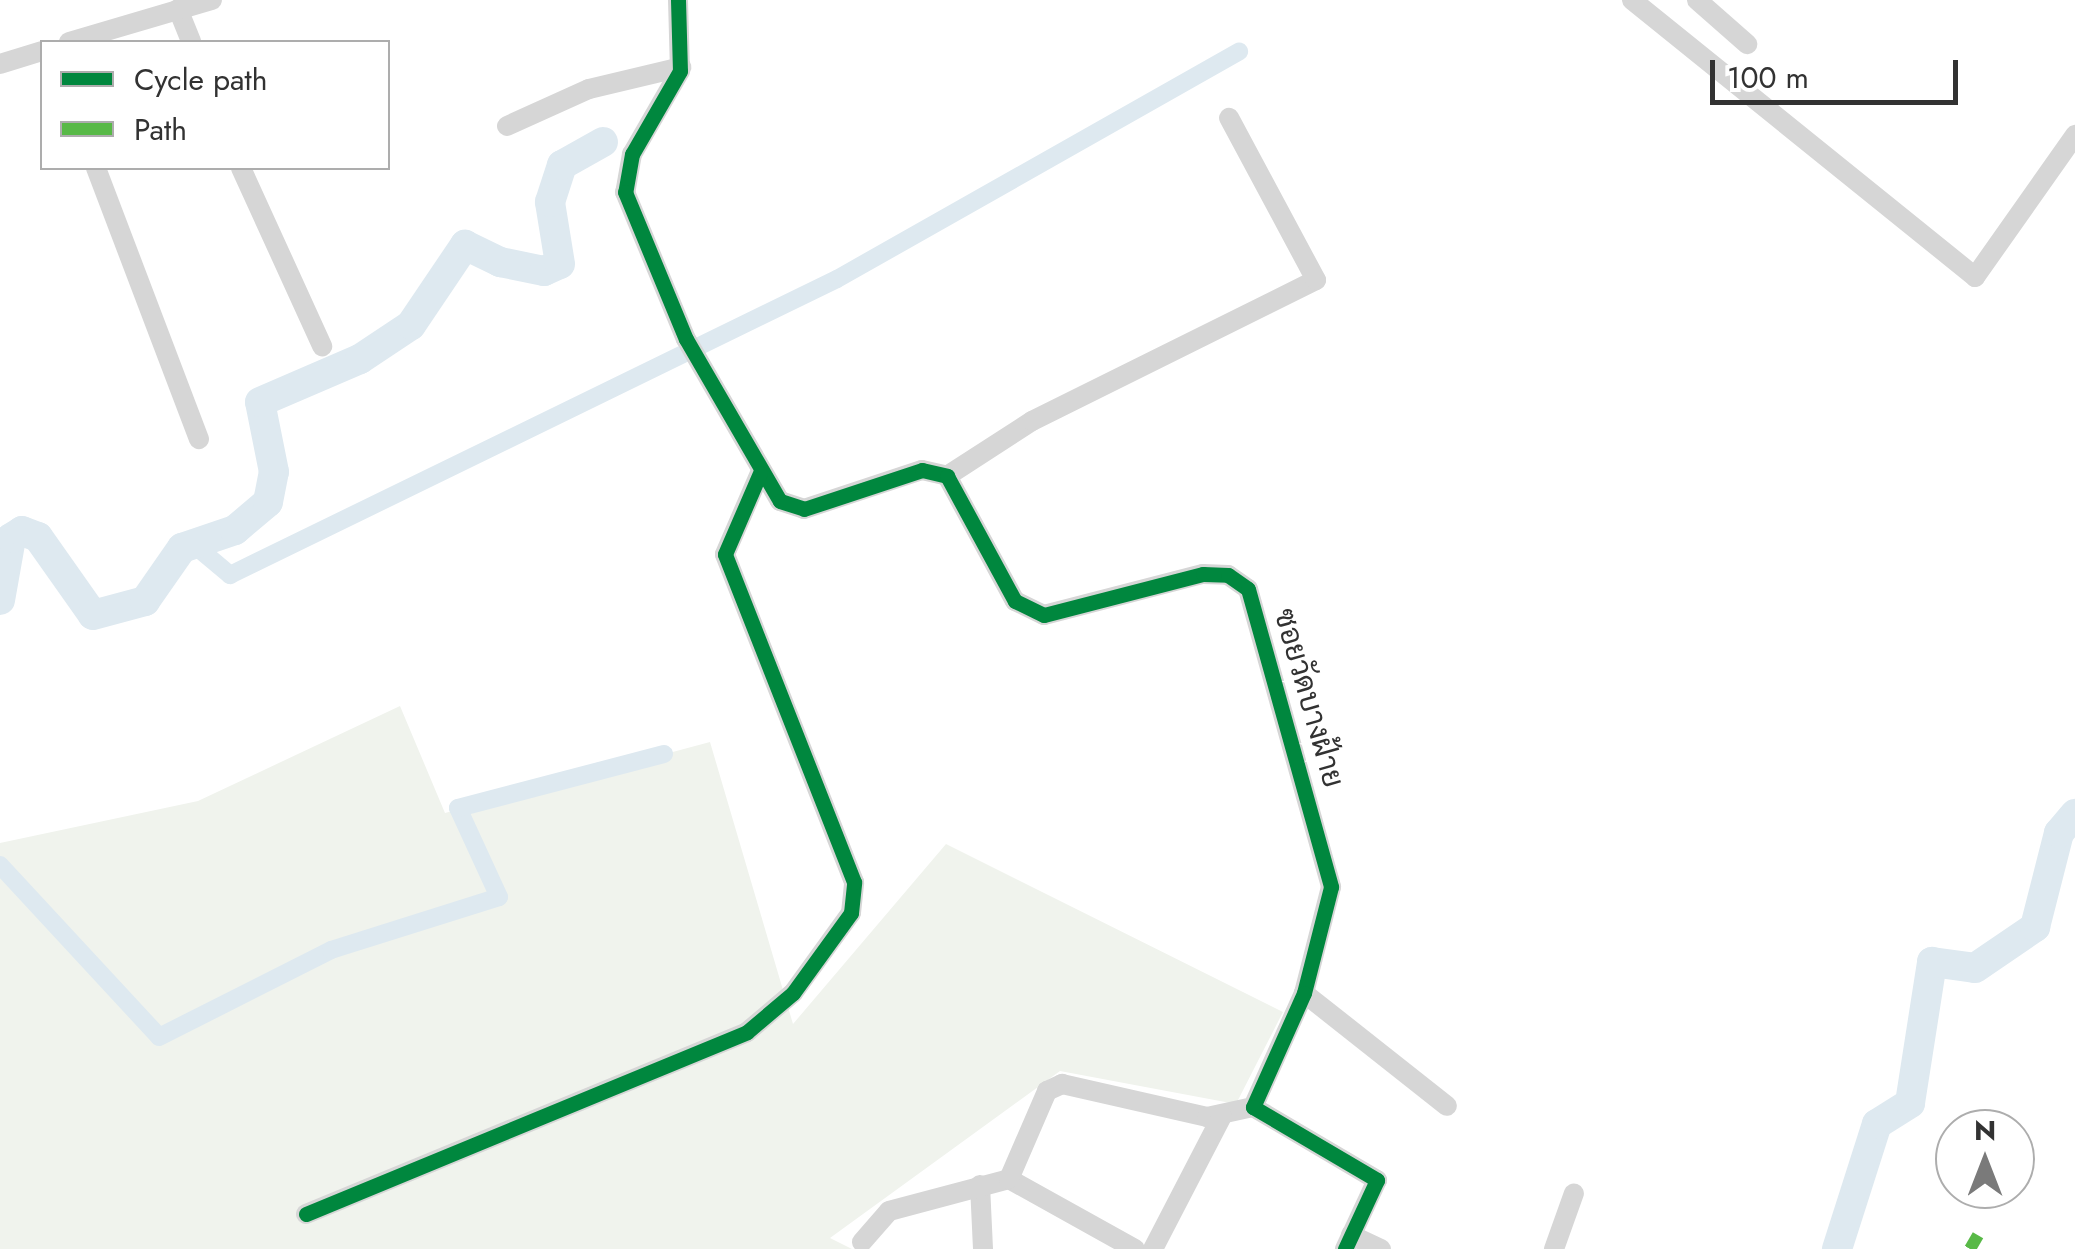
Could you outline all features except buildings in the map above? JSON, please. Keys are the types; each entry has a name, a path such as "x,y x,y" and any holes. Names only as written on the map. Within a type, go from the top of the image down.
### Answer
{"street":[{"path":"76,40 212,0"},
{"path":"678,0 681,66 632,154 624,192 686,339 760,473 780,501 804,509 922,470 946,476 1032,421 1317,278 1230,118"},
{"path":"1632,0 1975,276 2075,135"},
{"path":"1697,0 1747,44"},
{"path":"178,10 189,40"},
{"path":"0,64 40,51"},
{"path":"507,126 588,89 681,66"},
{"path":"97,170 199,439"},
{"path":"241,170 322,346"},
{"path":"306,1214 747,1032 793,993 851,914 854,882 725,554 760,473"},
{"name":"ซอยวัดบางฝ้าย","path":"946,476 1027,610 1044,615 1203,574 1228,575 1248,588 1331,887 1304,993 1253,1107"},
{"path":"1304,993 1448,1106"},
{"path":"1009,1178 1047,1092 1062,1084 1222,1116 1253,1107 1377,1180 1348,1242 1381,1249"},
{"path":"1153,1249 1222,1116"},
{"path":"862,1242 889,1211 1009,1178 1135,1249"},
{"path":"980,1185 983,1249"},
{"path":"1554,1249 1574,1193"}],"shaded area":[{"path":"400,706 445,813 710,742 793,1024 946,844 1283,1012 1236,1104 1060,1071 830,1238 852,1249 0,1249 0,843 198,801"}],"waterway":[{"path":"192,543 230,575 837,279 1239,52"},
{"path":"0,600 11,538 22,531 38,537 93,615 145,601 182,548 235,530 268,502 274,472 260,402 360,359 411,325 465,245 500,262 544,271 560,264 550,202 562,165 603,142"},
{"path":"0,865 159,1037 331,950 499,897 458,808 664,754"},
{"path":"1837,1249 1877,1124 1910,1103 1932,962 1975,968 2035,927 2059,833 2075,814"}],"marked path":[{"path":"1970,1249 1978,1235"}],"cycle path":[{"path":"678,0 680,71 632,154 625,192 686,339 780,501 804,509 922,470 947,476 1015,601 1044,615 1203,574 1228,575 1248,589 1331,887 1304,993 1253,1107 1377,1180 1345,1249"},
{"path":"306,1214 747,1032 793,993 851,913 854,882 725,554 760,473"}]}
